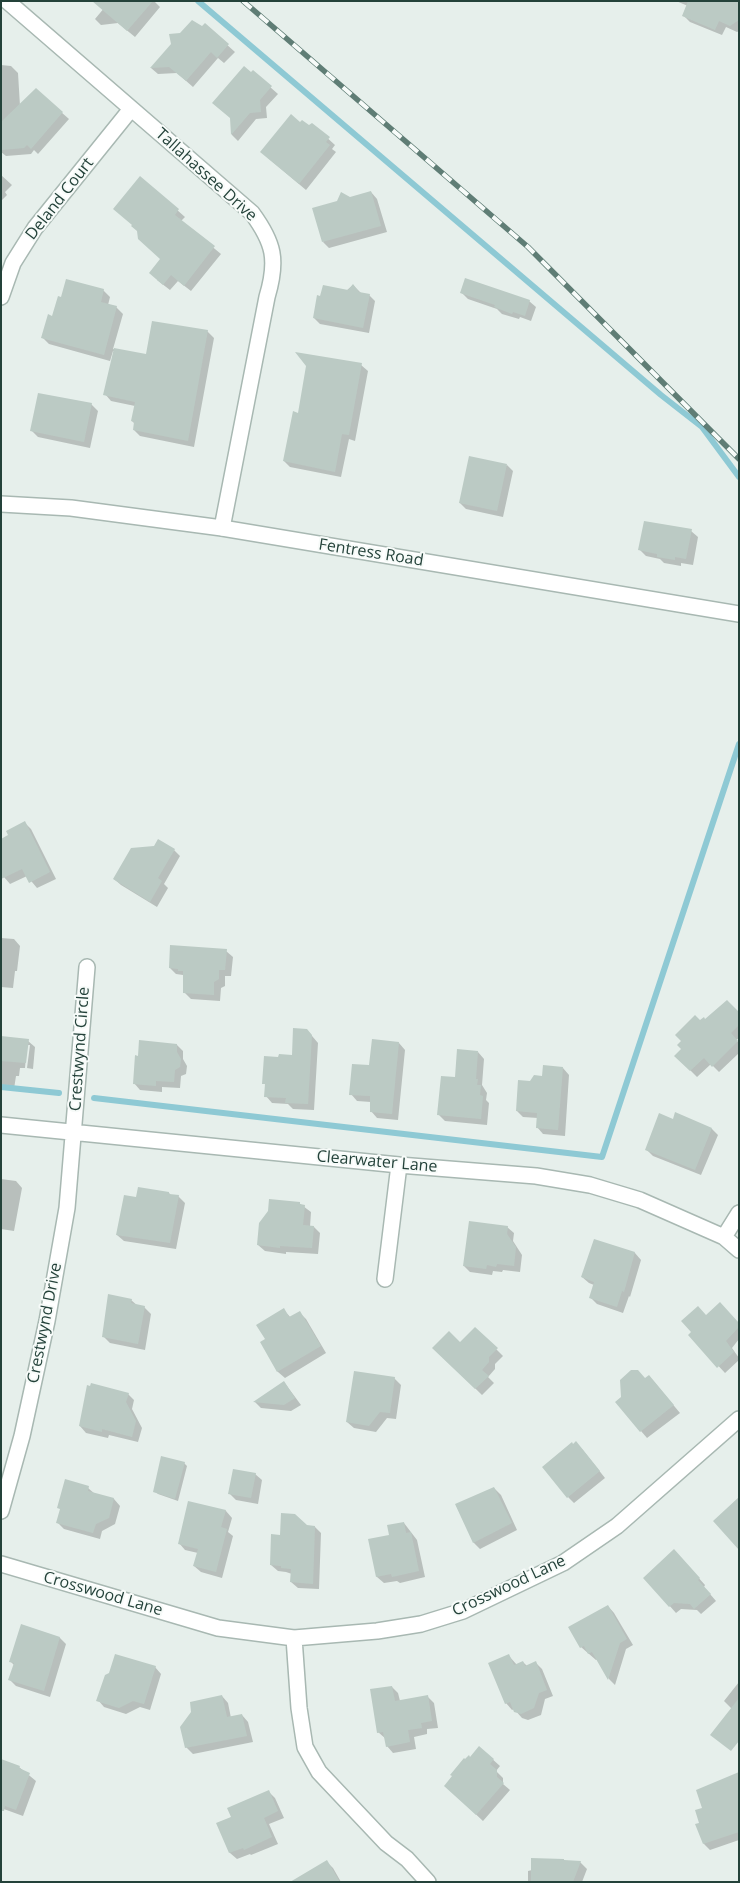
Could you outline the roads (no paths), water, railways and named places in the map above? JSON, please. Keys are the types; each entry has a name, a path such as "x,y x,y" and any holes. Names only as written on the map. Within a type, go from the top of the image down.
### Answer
{"street":[{"name":"Tallahassee Drive","path":"7,1 252,213 265,231 272,253 273,275 267,297 222,528"},
{"name":"Deland Court","path":"1,297 13,263 35,228 131,109"},
{"name":"Fentress Road","path":"1,504 71,508 222,528 739,614"},
{"name":"Crestwynd Circle","path":"74,1132 86,967"},
{"name":"Clearwater Lane","path":"1,1125 536,1176 590,1185 640,1200 724,1237 739,1250"},
{"name":"Crestwynd Drive","path":"1,1512 22,1436 47,1321 67,1208 74,1132"},
{"path":"385,1279 399,1164"},
{"path":"724,1237 739,1214"},
{"name":"Crosswood Lane","path":"1,1564 218,1628 294,1638 377,1632 421,1624 463,1611 555,1567 616,1526 739,1419"},
{"path":"294,1638 299,1708 305,1747 319,1772 386,1843 407,1859 428,1882"}],"waterway":[{"path":"198,1 661,395 702,427 739,477"},
{"path":"94,1098 602,1157 739,744"},
{"path":"1,1087 59,1093"}],"railway":[{"path":"243,1 528,247 739,459"}]}
